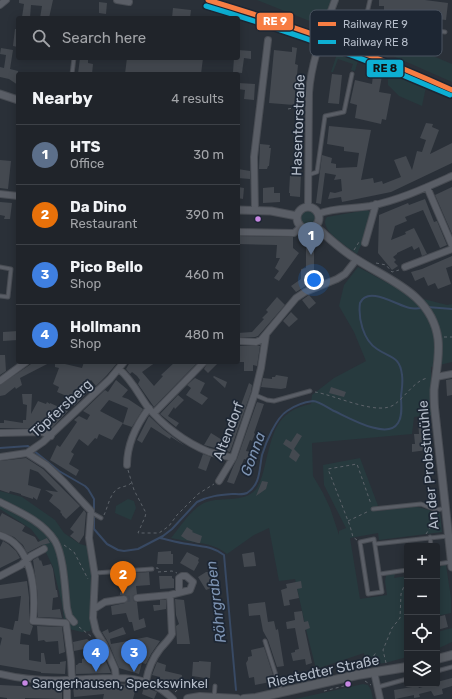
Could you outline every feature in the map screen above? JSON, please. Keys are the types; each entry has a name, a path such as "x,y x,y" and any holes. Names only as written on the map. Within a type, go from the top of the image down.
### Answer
{"main road":[{"path":"440,658 452,655"},
{"name":"Riestedter Straße","path":"244,699 256,698 374,672 404,667"},
{"path":"188,699 200,697 237,699"}],"street":[{"path":"0,5 6,0"},
{"path":"117,0 129,2"},
{"name":"Hasentorstraße","path":"332,10 335,0"},
{"path":"255,210 254,157 268,40"},
{"name":"Hasentorstraße","path":"308,207 309,86 316,56"},
{"path":"0,94 16,99"},
{"path":"318,214 333,210 376,204 405,196 452,176"},
{"path":"427,187 452,245"},
{"path":"0,194 16,196"},
{"path":"365,243 376,204"},
{"path":"308,207 314,209 318,214 319,222 316,226 309,230 301,227 297,222 297,216 301,209 308,207"},
{"path":"240,210 276,211 297,216"},
{"name":"An der Probstmühle","path":"316,226 334,244 356,260 400,284 419,300 433,323 438,338 438,359 434,390 435,412 449,520 448,536 452,564"},
{"path":"240,232 294,233 301,227"},
{"path":"405,267 452,248"},
{"path":"240,341 256,342 261,340 296,298 305,292 338,279 356,260"},
{"name":"Altendorf","path":"219,481 233,458 255,395 266,335"},
{"path":"0,381 23,364"},
{"name":"Töpfersberg","path":"29,452 51,436 123,364"},
{"path":"127,465 127,455 131,441 151,411 202,364"},
{"path":"119,369 129,380 151,411 162,422 198,446 210,452 233,458"},
{"path":"436,377 452,374"},
{"path":"0,433 42,432 51,436"},
{"path":"0,457 29,452 64,482 92,513 89,538 95,573 93,618 96,631 104,644 115,670 116,678"},
{"path":"0,502 37,522 56,542 61,560 67,608 69,616 74,622"},
{"path":"0,536 7,538 17,545 30,570 34,586 35,600 33,621 66,623 71,660 67,699"},
{"path":"0,576 21,565 31,556 44,549"},
{"path":"137,598 170,595 190,590 193,582 186,576 182,576 180,578 179,592"},
{"path":"146,681 149,668 153,660 172,634 170,595"},
{"path":"94,609 105,602 124,599"},
{"path":"374,672 375,688 380,699"},
{"path":"0,674 46,680 116,678 137,679 160,687 173,699"}],"lane":[{"path":"368,10 370,0"},
{"path":"72,72 74,60"},
{"path":"308,175 317,172 325,116 344,112 352,74"},
{"path":"0,267 11,269 8,297 0,296"},
{"path":"255,395 274,401 310,391"},
{"path":"373,509 421,504 436,510 441,510"},
{"path":"92,513 100,518"},
{"path":"375,544 448,536"},
{"path":"430,537 431,543"},
{"path":"374,539 375,544 382,592 368,594 360,542 374,539"},
{"path":"440,564 452,564"},
{"path":"95,573 152,569"},
{"path":"380,574 404,570"},
{"path":"265,641 282,692"},
{"path":"440,670 452,667"},
{"name":"Riestedter Straße","path":"375,688 404,680"},
{"path":"214,698 215,686"}],"path":[{"path":"288,109 303,106"},
{"path":"369,267 372,262 386,265 392,272 405,267"},
{"path":"310,391 371,407 386,409 394,406 420,380 436,377"},
{"path":"348,521 373,509 357,464 328,469 348,521 352,537 360,542"},
{"path":"100,518 105,515 107,505 117,490 130,485 132,482 127,465"},
{"name":"Altendorf","path":"132,482 146,513 138,533 159,533 169,526 177,515 198,494 219,481"},
{"path":"423,538 441,510"},
{"path":"56,542 66,546 74,552 90,583"},
{"path":"158,572 174,571 180,578"},
{"path":"386,663 383,651 384,644 390,630 399,619 401,594 407,579"},
{"path":"74,622 96,640"},
{"path":"367,667 377,651"},
{"path":"360,675 362,681 368,682 375,688"}],"green space":[{"path":"257,0 331,0 328,10 310,10 310,21"},
{"path":"336,56 343,56 358,61 355,71 351,70 353,64 338,59 333,72 331,72"},
{"path":"393,56 433,56 452,64 452,82"},
{"path":"388,73 426,87 422,106 399,96 388,85"},
{"path":"367,210 372,213 357,254 330,232 326,227 325,222 327,217"},
{"path":"305,211 311,211 315,215 315,221 311,225 305,225 301,221 301,215"},
{"path":"358,267 412,296 447,305 452,304 452,362 431,367 431,415 414,417 412,434 312,443 313,476 330,508 339,535 339,531 346,528 324,485 323,465 360,458 380,511 414,506 440,513 442,532 379,540 378,533 350,538 360,599 387,595 385,581 388,574 395,573 394,578 404,576 404,658 385,663 366,665 364,653 316,669 295,579 279,581 269,528 254,535 227,554 208,545 171,538 189,515 202,504 208,501 239,498 252,493 260,483 270,443 283,418 299,407 311,404 312,395 334,378 366,361 354,332 339,306 344,285"},
{"path":"0,491 22,497 55,520 64,533 80,544 87,546 92,576 90,631 82,632 65,628 62,604 53,567 41,542 31,529 0,509"},
{"path":"128,499 134,501 136,508 131,520 115,513 116,506"},
{"path":"441,565 446,565 451,598 451,613 440,615 440,579"},
{"path":"452,628 452,642 440,648 440,631"},
{"path":"363,684 368,685 373,699 295,699"}],"building":[{"path":"19,0 53,0 49,16 40,16 42,6 31,5 30,16 22,16 24,4 19,3"},
{"path":"379,0 425,0 448,3 446,20 442,20 442,10 384,10 384,6 379,6"},
{"path":"99,2 107,3 106,14 99,13"},
{"path":"173,8 191,10 190,16 172,16"},
{"path":"15,29 16,29 16,47 13,46"},
{"path":"292,47 297,48 295,64 298,65 294,105 269,103 274,50 292,52"},
{"path":"1,48 13,50 10,69 18,71 16,72 16,84 9,79 0,77 0,67 4,68 6,55 0,54"},
{"path":"240,50 251,51 251,59 244,58 242,73 233,72 234,60 240,60"},
{"path":"80,60 88,60 88,63 93,64 92,72 78,72"},
{"path":"127,60 203,60 201,72 125,72"},
{"path":"332,74 342,75 339,104 328,103"},
{"path":"373,75 382,76 379,92 391,94 386,120 382,119 381,124 355,118 357,105 350,103 355,80 372,84"},
{"path":"240,83 255,84 254,100 244,99 245,90 240,89"},
{"path":"426,123 433,124 432,127 439,130 430,154 452,143 452,163 391,192 342,202 341,197 328,199 330,192 335,193 342,191 341,179 334,180 336,175 325,173 321,204 316,203 322,155 332,158 331,163 336,164 336,168 357,167 359,153 344,151 344,147 327,144 329,126 371,130 361,180 373,178 374,183 382,181 383,184 401,177 394,160 406,156 412,170 417,151 422,152 426,140 420,138"},
{"path":"260,144 270,145 269,148 271,148 269,166 267,169 259,169"},
{"path":"0,160 11,161 8,189 0,188"},
{"path":"240,169 250,171 250,179 240,178"},
{"path":"291,172 301,173 300,197 290,196"},
{"path":"240,187 244,188 243,199 240,198"},
{"path":"274,187 274,193 280,193 280,202 263,203 263,188"},
{"path":"452,187 452,234 435,195"},
{"path":"425,199 434,222 437,221 447,245 440,248 423,210 405,217 407,221 395,226 391,240 406,234 405,232 414,228 427,254 422,256 419,247 414,250 412,246 397,253 393,257 396,260 394,262 398,266 392,270 378,253 379,215 408,203 409,205"},
{"path":"0,202 12,203 10,219 4,219 5,216 0,215"},
{"path":"240,236 293,237 293,248 299,253 279,281 274,278 279,271 275,268 280,258 276,258 277,245 240,244"},
{"path":"306,244 314,244 314,281 296,292 291,286 301,279 301,269 306,268"},
{"path":"452,256 452,266 446,268 451,284 438,289 435,283 428,286 424,277 415,281 411,272 422,269"},
{"path":"309,295 316,303 309,309 302,300"},
{"path":"277,297 285,305 258,336 240,337 240,333 252,332 264,319 262,318 268,312 266,310"},
{"path":"291,312 298,319 289,327 283,321"},
{"path":"16,331 16,340 3,341 3,332"},
{"path":"240,346 260,346 257,366 253,365 253,371 244,371 244,362 240,362"},
{"path":"0,355 5,355 6,371 0,375"},
{"path":"31,364 47,364 20,378 22,385 16,389 15,387 5,395 0,396 0,385"},
{"path":"55,364 65,364 82,368 83,364 116,364 96,386 91,380 83,387 88,392 74,406 66,400 69,397 57,392 59,387 53,384 59,368 55,367"},
{"path":"129,364 153,364 142,372 154,386 163,376 161,375 173,364 196,364 154,407 138,384 140,380 132,372 130,374 126,369"},
{"path":"207,364 217,364 208,373 204,369"},
{"path":"276,375 288,377 286,388 261,387 263,378 272,379 272,377 275,377"},
{"path":"214,376 227,382 225,388 213,377"},
{"path":"195,378 205,383 200,393 208,398 202,405 186,395 191,388 187,385"},
{"path":"452,379 452,395 447,396 446,380"},
{"path":"116,380 128,390 122,397 128,399 143,409 132,427 123,424 128,408 109,400 100,411 123,423 112,440 99,434 97,439 95,438 88,446 79,439 71,452 74,454 69,464 79,470 76,476 50,460 57,445 60,447 77,422 74,420 79,416 87,420 90,415 83,411 105,390 108,392"},
{"path":"249,383 252,385 251,392 230,452 204,445 211,433 227,443"},
{"path":"331,387 346,392 344,397 329,393"},
{"path":"22,394 32,394 31,414 38,401 46,404 47,402 50,403 68,411 50,430 42,428 0,428 0,423 4,423 4,420 23,423 23,420 26,420 27,405 23,404"},
{"path":"178,395 184,400 175,409 174,407 168,416 179,423 176,427 160,414"},
{"path":"257,402 264,404 254,433 255,434 252,441 250,440 246,451 251,452 250,456 255,457 253,462 244,459 234,484 227,482 237,459"},
{"path":"149,416 185,446 171,437 170,439 151,427 142,443 137,440"},
{"path":"418,419 424,419 427,450 412,452 412,444 415,444 414,434 419,434"},
{"path":"297,433 302,436 294,449 300,455 296,462 289,457 292,450 283,444 286,439 291,442"},
{"path":"203,454 211,457 206,471 198,468"},
{"path":"26,458 43,469 80,506 66,519 60,512 61,511 49,501 53,495 45,490 58,492 38,472 30,469 28,485 41,489 37,500 33,497 33,499 10,491 9,493 0,490 0,461"},
{"path":"262,481 268,482 266,489 256,496"},
{"path":"84,510 86,513 84,535 79,543 70,536 74,532 70,529"},
{"path":"2,513 25,526 22,531 35,537 38,542 47,538 50,543 42,545 27,553 23,545 14,537 0,531 0,517"},
{"path":"187,527 193,531 192,532 202,536 200,543 187,540 181,536"},
{"path":"3,541 16,551 20,558 0,568 0,547"},
{"path":"171,551 171,554 173,554 173,564 157,564 158,552"},
{"path":"187,552 199,558 199,562 194,571 180,563"},
{"path":"254,552 256,566 244,567 242,554"},
{"path":"38,557 43,566 51,564 53,569 58,597 53,598 52,610 60,609 62,618 38,617 38,596 33,560"},
{"path":"149,572 150,585 136,586 137,594 134,595 133,598 134,601 137,602 139,620 144,618 146,627 134,631 132,622 129,622 126,613 112,615 111,606 125,603 128,600 126,595 120,595 120,592 123,592 122,574"},
{"path":"206,572 210,572 216,583 214,584 214,587 206,590 198,577"},
{"path":"159,576 172,576 174,579 174,588 160,589"},
{"path":"27,581 29,621 33,626 30,635 21,633 20,644 29,645 29,660 41,662 41,653 44,653 46,664 60,664 60,662 66,661 65,674 41,673 0,665 0,646 2,638 0,637 0,627 13,630 15,621 18,621 21,596 0,599 0,585"},
{"path":"301,581 302,588 297,589 299,598 289,600 290,605 284,606 281,590 287,588 286,584"},
{"path":"175,599 184,600 190,644 177,644 176,626 179,624 176,615"},
{"path":"160,600 166,600 166,609 154,611 153,605 160,605"},
{"path":"265,602 268,622 274,621 276,630 278,629 284,666 277,667 268,640 263,631 260,615 249,616 248,604"},
{"path":"302,611 304,622 308,621 310,628 305,630 312,663 306,665 305,659 293,661 291,653 299,649 295,628 287,629 286,622 295,620 294,612"},
{"path":"445,615 448,627 440,629 440,616"},
{"path":"37,626 62,627 65,652 59,654 58,641 38,641"},
{"path":"123,627 126,634 110,639 111,644 128,641 137,661 141,660 136,639 147,637 160,641 146,664 142,663 139,674 119,668 102,632 108,629 109,633"},
{"path":"87,639 96,646 100,663 106,661 111,673 76,674 76,665 82,663 82,659 86,658 84,649 74,651 73,642"},
{"path":"264,647 275,681 255,685 254,677 249,678 246,663 248,657 252,656 251,650"},
{"path":"157,662 166,665 165,671 182,675 181,684 169,682 152,675"},
{"path":"193,662 211,662 210,678 192,676"},
{"path":"452,678 452,686 442,689 443,694 434,696 431,691 419,694 420,697 414,698 414,695 395,699 394,690 412,687 440,687 440,681"},
{"path":"104,683 137,684 133,699 103,699 104,694 74,697 73,686"},
{"path":"0,685 62,688 62,699 7,699 0,697"},
{"path":"144,687 157,692 154,699 142,694"}],"waterway":[{"name":"Gonna","path":"0,448 28,446 59,471 85,486 94,499 94,529 107,544 118,550 124,551 138,549 163,536 172,529 197,502 214,496 245,494 252,489 257,481 262,455 272,431 283,414 293,407 315,401 366,426 385,429 393,428 400,420 401,414 401,369 394,358 377,349 368,340 362,328 360,303 364,298 376,296 410,308 423,308"},
{"name":"Gonna","path":"427,307 452,309"},
{"name":"Röhrgraben","path":"160,538 211,548 224,555 236,690"}],"tunnel":[{"path":"124,599 137,598"}],"transit line":[{"path":"208,0 310,34"},
{"path":"206,6 237,16"},
{"path":"240,17 310,40"},
{"path":"353,56 450,95"},
{"path":"371,56 452,90"}],"place":[{"name":"HTS","path":"311,255"},
{"name":"Da Dino","path":"123,594"},
{"name":"Hollmann","path":"96,672"},
{"name":"Pico Bello","path":"134,672"},
{"name":"Sangerhausen, Speckswinkel","path":"25,683"}]}
